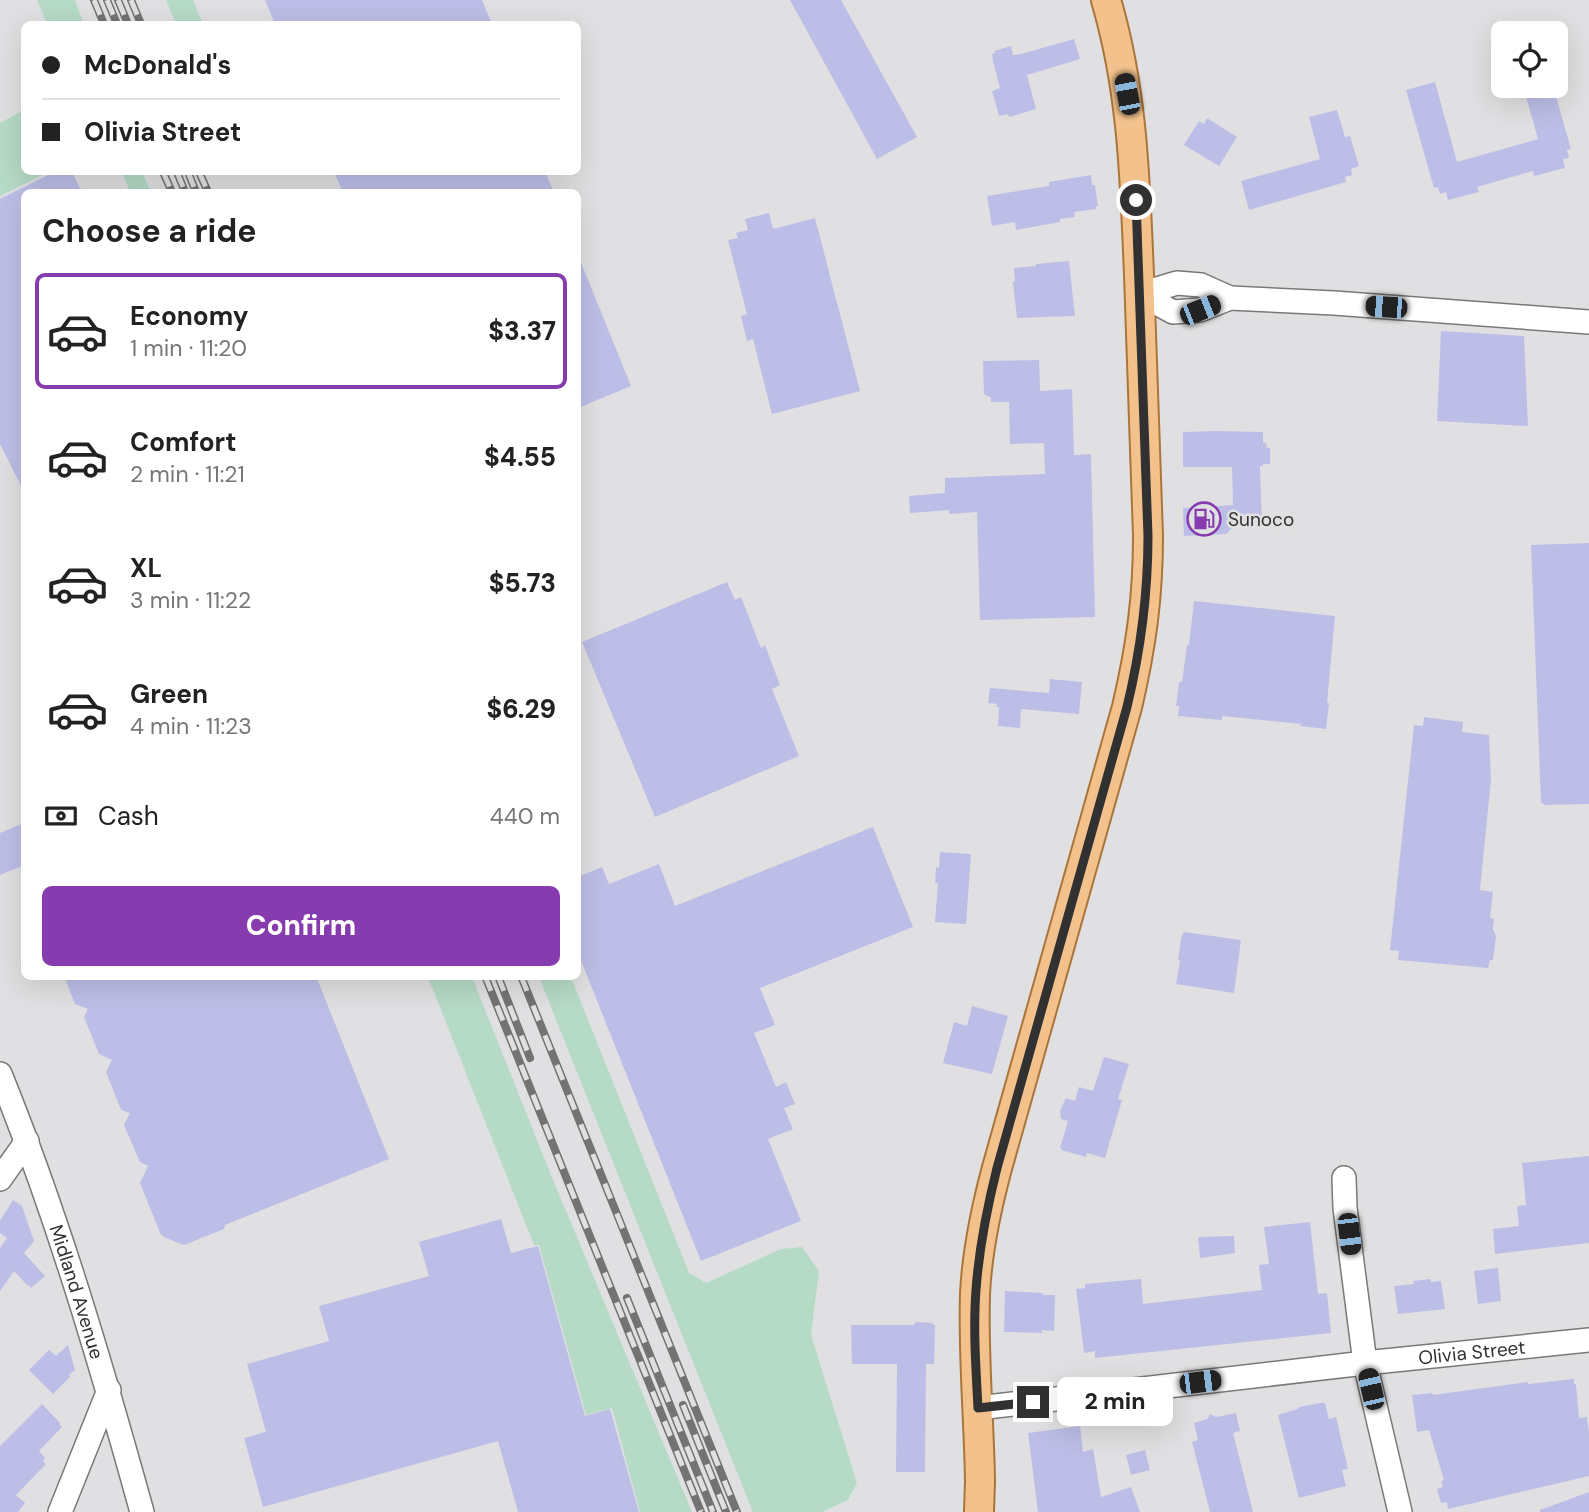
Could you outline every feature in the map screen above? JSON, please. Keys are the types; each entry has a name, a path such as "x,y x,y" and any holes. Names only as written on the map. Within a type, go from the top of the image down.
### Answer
{"main road":[{"path":"979,1512 975,1293 985,1217 1127,707 1142,636 1148,573 1135,166 1121,61 1106,0"}],"street":[{"path":"1140,294 1173,312 1200,310 1230,298 1589,322"},
{"name":"Midland Avenue","path":"0,1074 63,1242 142,1512"},
{"path":"0,1179 27,1141"},
{"path":"1344,1178 1345,1208 1365,1363 1400,1512"},
{"name":"Olivia Street","path":"978,1408 1365,1363 1588,1341"},
{"path":"60,1512 108,1390"}],"green space":[{"path":"37,0 75,0 83,21 46,21"},
{"path":"166,0 193,0 202,21 175,21"},
{"path":"21,112 21,175 42,175 0,196 0,123"},
{"path":"123,175 143,175 150,189 129,189"},
{"path":"429,980 473,980 551,1175 692,1512 640,1512 612,1408 586,1415 539,1245 534,1245"},
{"path":"540,980 572,980 689,1273 706,1283 781,1249 802,1247 819,1271 811,1335 857,1483 848,1500 822,1512 753,1512"}],"building":[{"path":"265,0 482,0 491,21 274,21"},
{"path":"790,0 841,0 917,137 877,159"},
{"path":"1074,39 1080,59 1027,75 1036,109 1009,117 1008,114 999,116 992,91 1000,88 993,61 994,51 1011,46 1013,55 1021,54"},
{"path":"1435,82 1457,162 1538,139 1526,98 1556,98 1571,149 1567,150 1569,158 1563,159 1565,168 1534,176 1533,171 1477,187 1479,192 1448,200 1446,192 1440,194 1438,187 1434,188 1406,90"},
{"path":"1337,110 1345,137 1350,136 1359,166 1351,169 1352,175 1345,177 1346,182 1249,210 1241,181 1320,159 1309,117"},
{"path":"1207,118 1237,137 1219,166 1184,145 1199,121 1204,124"},
{"path":"48,175 74,175 80,189 21,189 21,486 0,444 0,199"},
{"path":"335,175 546,175 553,189 342,189"},
{"path":"1091,175 1092,185 1095,185 1098,206 1096,209 1074,212 1075,217 1060,219 1060,222 1016,230 1015,222 992,226 987,196 1049,186 1049,182"},
{"path":"769,213 773,229 815,218 860,391 772,414 753,339 747,341 741,316 747,314 728,240 738,238 736,233 748,230 745,219"},
{"path":"1069,261 1075,316 1017,318 1014,268"},
{"path":"581,262 631,386 581,407"},
{"path":"1441,331 1524,336 1528,426 1437,421"},
{"path":"1039,360 1040,391 1072,389 1074,455 1091,454 1095,617 980,620 977,512 949,514 949,510 910,513 909,496 945,493 945,478 1045,474 1044,443 1010,444 1009,402 991,402 991,398 984,394 983,361"},
{"path":"1183,432 1263,432 1263,443 1270,448 1270,464 1260,466 1262,524 1235,525 1226,534 1184,536 1183,508 1233,505 1232,467 1183,467"},
{"path":"1589,543 1589,804 1544,805 1541,803 1531,545"},
{"path":"727,582 735,600 741,597 761,648 765,645 780,685 772,689 799,756 655,817 582,642"},
{"path":"1194,601 1335,616 1326,729 1222,716 1222,720 1178,716 1179,706 1176,706 1179,682 1182,682 1189,645"},
{"path":"1050,679 1082,682 1079,714 1021,709 1020,728 998,726 999,707 996,707 997,704 988,703 990,688 1049,693"},
{"path":"1424,717 1463,722 1462,732 1489,735 1491,780 1480,890 1493,892 1490,918 1494,919 1493,929 1496,936 1493,960 1490,960 1488,968 1398,960 1399,951 1390,950 1414,725 1423,726"},
{"path":"21,824 21,866 0,875 0,833"},
{"path":"873,827 913,927 760,988 775,1025 754,1033 776,1087 786,1082 795,1104 784,1108 793,1129 768,1139 801,1221 701,1261 581,961 581,876 602,867 609,884 659,864 675,906"},
{"path":"940,852 971,854 966,924 935,922 938,883 935,883 936,867 939,868"},
{"path":"1184,932 1241,940 1234,993 1176,984"},
{"path":"66,980 318,980 389,1159 225,1225 224,1229 184,1245 166,1238 161,1235 140,1183 148,1166 140,1162 124,1125 130,1113 121,1110 106,1072 112,1060 99,1054 84,1017 88,1009 75,1004"},
{"path":"972,1006 1008,1016 992,1074 943,1063 954,1022 967,1026"},
{"path":"1104,1057 1129,1064 1118,1099 1122,1100 1105,1158 1087,1153 1086,1157 1061,1150 1068,1121 1061,1119 1063,1104 1066,1098 1075,1101 1079,1087 1093,1091"},
{"path":"1589,1156 1589,1243 1495,1254 1493,1229 1519,1226 1517,1206 1526,1205 1522,1163"},
{"path":"13,1200 22,1206 34,1241 24,1253 45,1276 31,1288 14,1271 0,1291 0,1248 7,1238 0,1233 0,1221"},
{"path":"501,1219 511,1253 538,1246 585,1416 610,1409 639,1512 518,1512 498,1441 263,1507 244,1438 266,1432 247,1364 329,1341 319,1306 429,1276 419,1242"},
{"path":"1310,1222 1318,1294 1327,1293 1331,1333 1095,1358 1095,1351 1084,1353 1076,1289 1085,1288 1085,1284 1141,1279 1143,1304 1262,1290 1259,1265 1269,1264 1264,1227"},
{"path":"1234,1236 1235,1253 1200,1258 1198,1237"},
{"path":"1498,1268 1501,1301 1478,1304 1474,1271"},
{"path":"1430,1279 1431,1282 1441,1281 1445,1309 1398,1314 1394,1286"},
{"path":"1005,1291 1055,1295 1054,1331 1004,1332"},
{"path":"916,1322 935,1325 934,1364 926,1364 925,1472 896,1472 897,1364 852,1364 851,1325 913,1325"},
{"path":"68,1345 75,1370 53,1394 29,1370 49,1350 56,1356"},
{"path":"1574,1379 1579,1418 1587,1417 1589,1476 1448,1509 1447,1502 1441,1503 1437,1489 1443,1487 1441,1481 1444,1480 1429,1430 1417,1432 1412,1395"},
{"path":"1325,1403 1329,1419 1336,1417 1348,1469 1342,1470 1346,1486 1299,1498 1278,1415"},
{"path":"42,1404 62,1427 39,1451 46,1464 16,1495 25,1503 18,1512 0,1512 0,1446"},
{"path":"1236,1413 1240,1431 1233,1433 1253,1512 1210,1512 1192,1442 1198,1440 1194,1423 1207,1419 1210,1414 1216,1417"},
{"path":"1080,1426 1083,1452 1093,1449 1101,1497 1131,1487 1140,1512 1038,1512 1028,1433"},
{"path":"1145,1450 1150,1470 1131,1475 1126,1455"},
{"path":"1589,1492 1589,1512 1540,1512 1540,1510"}],"railway":[{"path":"94,0 103,21"},
{"path":"107,0 116,21"},
{"path":"118,0 127,21"},
{"path":"131,0 140,21"},
{"path":"164,175 171,189"},
{"path":"178,175 184,189"},
{"path":"189,175 195,189"},
{"path":"200,175 207,189"},
{"path":"487,980 701,1512"},
{"path":"500,980 530,1058"},
{"path":"523,980 737,1512"},
{"path":"627,1298 713,1512"},
{"path":"683,1405 726,1512"}],"place":[{"name":"Sunoco","path":"1204,519"}],"route":[{"path":"1033,1402 978,1408 975,1293 985,1217 997,1168 1127,707 1142,636 1148,573 1148,536 1136,200"}]}
